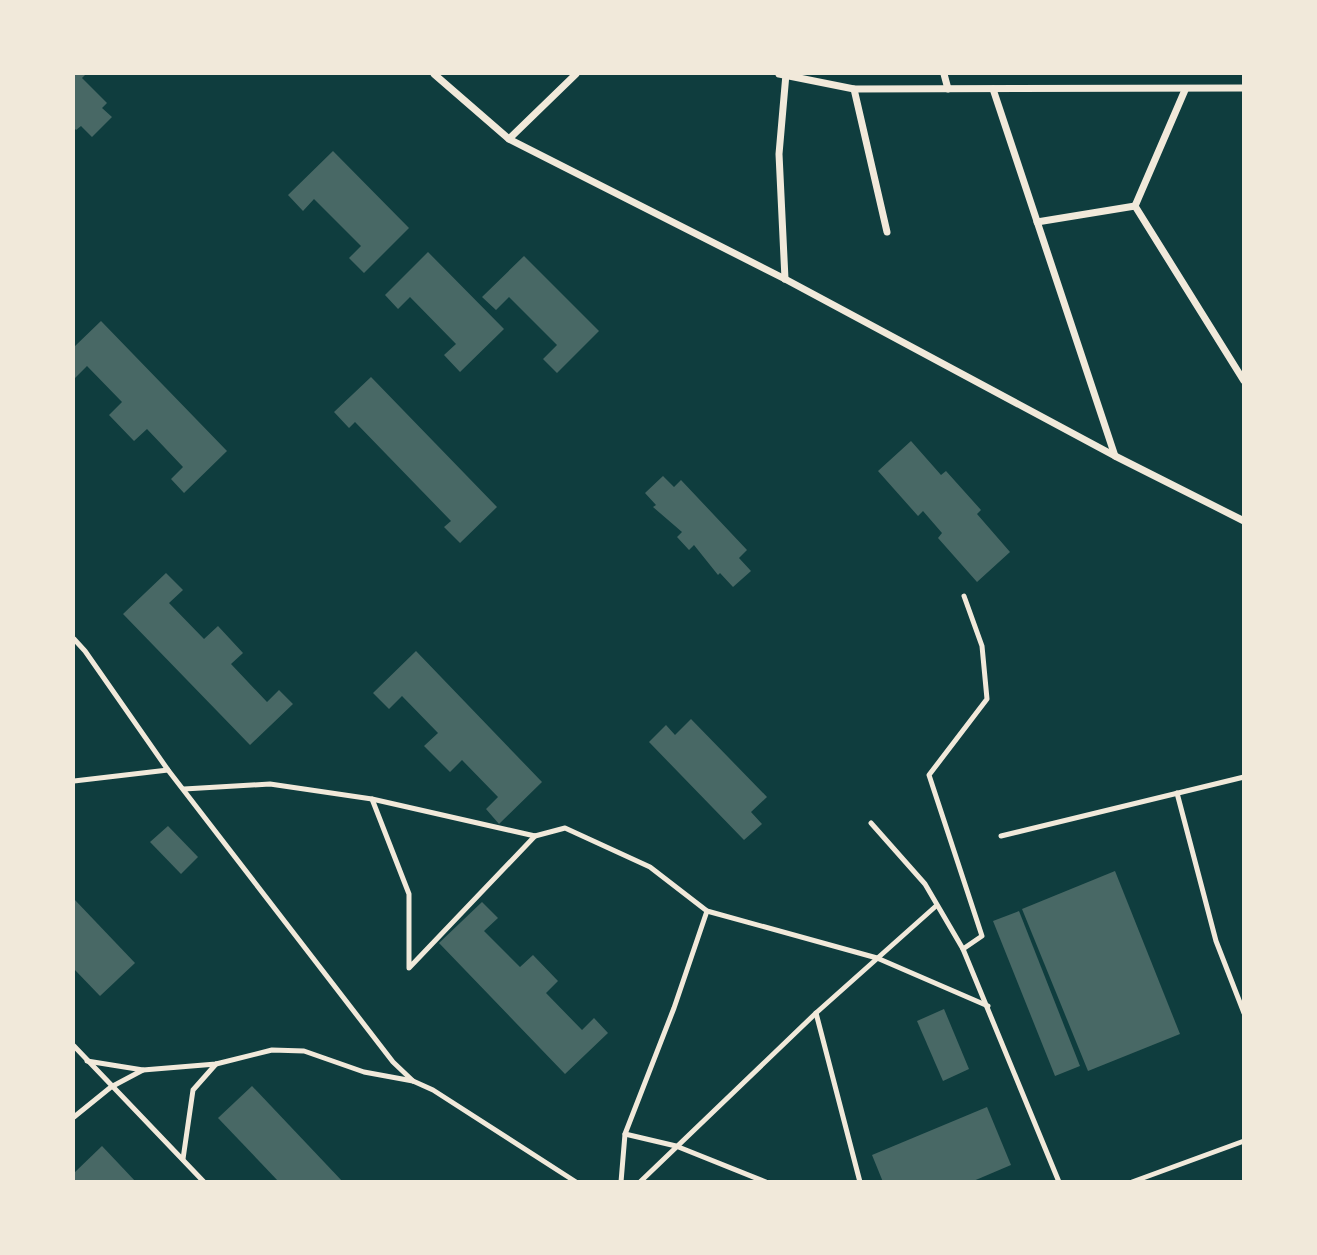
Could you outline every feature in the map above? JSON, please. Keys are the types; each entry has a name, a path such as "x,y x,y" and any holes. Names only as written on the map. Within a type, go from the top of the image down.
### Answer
{"street":[{"path":"434,74 509,139 785,279 1115,456 1244,521"},
{"path":"509,139 576,74"},
{"path":"785,279 779,154 784,74 854,89 1244,88"},
{"path":"944,74 948,89"},
{"path":"854,89 887,232"},
{"path":"993,89 1115,456"},
{"path":"1135,206 1185,90"},
{"path":"1037,222 1135,206"},
{"path":"1135,206 1244,381"}],"lane":[{"path":"963,949 982,936 929,775 987,699 982,646 964,596"},
{"path":"74,639 169,770 393,1062 413,1081 576,1181"},
{"path":"74,781 169,770"},
{"path":"1001,836 1244,777"},
{"path":"184,789 270,784 372,799 535,836 565,828 650,867 707,911 877,958 988,1006"},
{"path":"1177,793 1216,942 1244,1013"},
{"path":"372,799 409,894 409,968 535,836"},
{"path":"871,823 925,884 963,949 1059,1181"},
{"path":"639,1181 816,1013 936,906"},
{"path":"621,1181 625,1134 674,1008 707,911"},
{"path":"816,1013 860,1181"},
{"path":"74,1046 204,1181"},
{"path":"87,1061 143,1070 216,1064 272,1050 304,1051 364,1072 413,1081"},
{"path":"183,1160 193,1090 216,1064"},
{"path":"74,1117 111,1087 143,1070"},
{"path":"625,1134 676,1146 766,1181"},
{"path":"1132,1181 1244,1141"}],"building":[{"path":"74,74 86,74 82,78 107,103 102,108 112,117 92,137 81,126 76,130 74,128"},
{"path":"333,151 409,228 364,273 349,258 361,246 314,199 303,211 288,195"},
{"path":"428,252 504,329 460,372 444,355 456,344 410,297 398,309 385,295"},
{"path":"524,256 599,331 557,373 543,359 557,345 509,297 496,310 482,297"},
{"path":"101,321 227,451 184,493 171,479 183,467 147,429 134,441 109,415 122,402 87,366 74,379 74,347"},
{"path":"371,377 497,507 460,543 444,527 451,521 355,422 349,428 334,412"},
{"path":"911,441 941,475 946,471 981,510 977,514 1010,552 977,582 938,538 942,533 923,511 918,516 878,471"},
{"path":"663,476 674,487 681,480 747,550 739,558 751,571 733,587 720,573 718,575 694,545 689,550 677,537 682,532 653,507 656,505 645,493"},
{"path":"166,573 183,590 169,603 204,639 218,626 243,653 231,664 267,702 279,690 293,704 250,745 123,614"},
{"path":"416,651 542,782 499,824 486,809 498,797 462,760 450,772 424,746 438,733 402,696 389,709 373,693"},
{"path":"691,719 767,797 751,812 762,824 744,840 649,742 666,725 675,735"},
{"path":"168,826 198,857 181,874 150,842"},
{"path":"1115,871 1180,1034 1088,1071 1022,909"},
{"path":"74,899 135,963 100,996 74,969"},
{"path":"482,902 498,918 484,931 520,967 533,955 558,981 546,993 582,1030 594,1018 608,1033 565,1074 439,943"},
{"path":"1019,911 1080,1066 1055,1076 993,921"},
{"path":"944,1009 969,1069 943,1081 917,1021"},
{"path":"252,1086 343,1182 279,1182 218,1118"},
{"path":"987,1107 1011,1165 971,1182 883,1182 872,1155"},
{"path":"102,1146 136,1182 75,1182 74,1173"}]}
